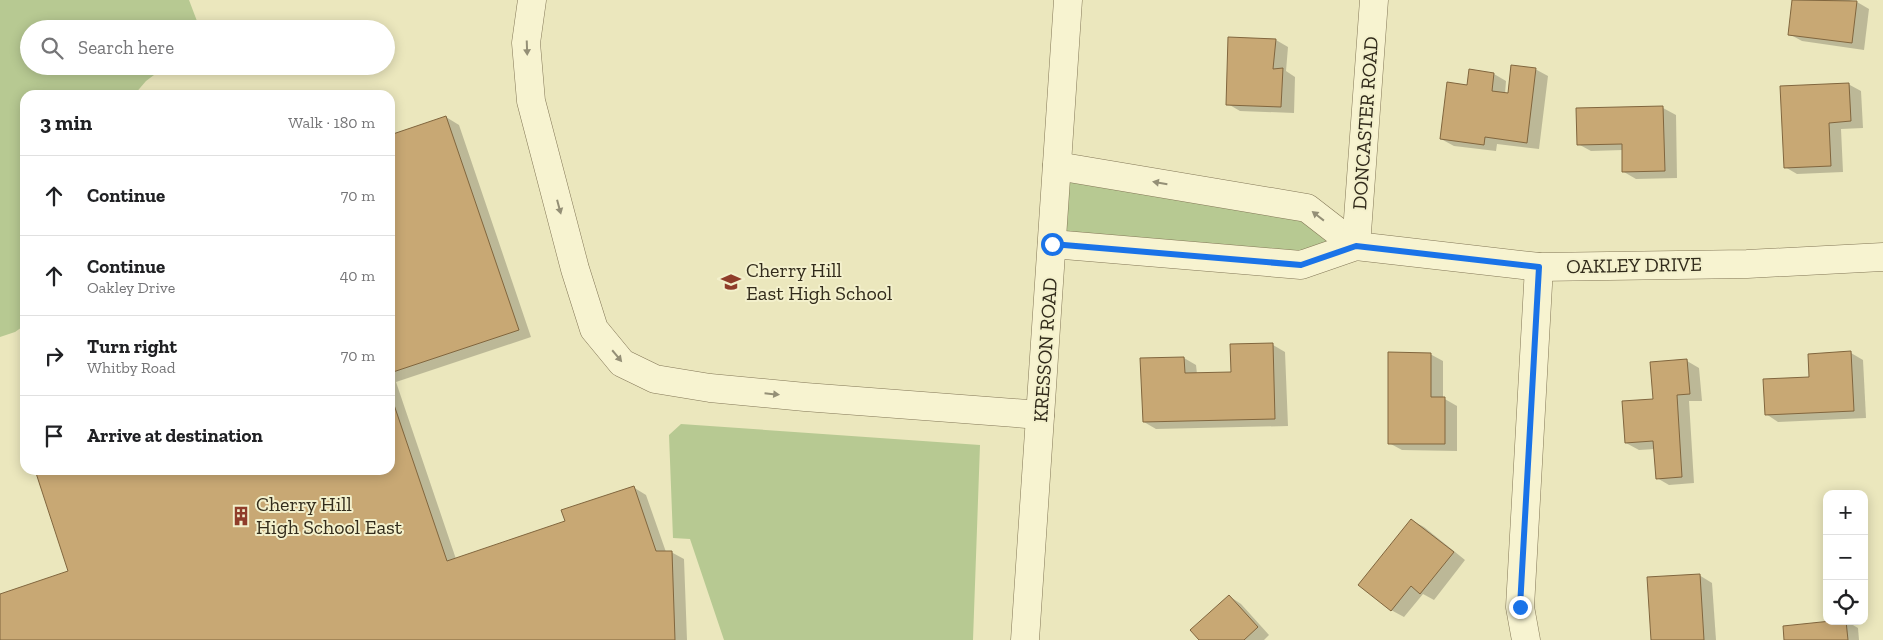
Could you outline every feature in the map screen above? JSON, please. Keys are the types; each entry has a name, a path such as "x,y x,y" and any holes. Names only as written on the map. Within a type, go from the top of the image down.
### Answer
{"street":[{"path":"532,0 526,43 531,100 575,269 594,329 622,362 655,379 710,388 1040,415"},
{"name":"KRESSON ROAD","path":"1025,640 1068,0"},
{"name":"DONCASTER ROAD","path":"1356,246 1374,0"},
{"path":"1057,166 1307,208 1356,246"},
{"path":"1052,244 1301,265 1356,246"},
{"name":"OAKLEY DRIVE","path":"1356,246 1539,267 1747,264 1883,257"},
{"path":"1526,640 1520,607 1539,267"}],"green space":[{"path":"0,0 189,0 197,20 20,20 20,75 154,75 138,90 20,90 20,328 0,337"},
{"path":"1057,166 1307,208 1356,246 1301,265 1052,244"},
{"path":"681,424 980,445 973,640 724,640 690,539 673,538 669,435"}],"building":[{"path":"1792,0 1857,1 1852,43 1788,35"},
{"path":"1228,37 1276,39 1273,69 1283,68 1281,107 1226,105"},
{"path":"1511,65 1536,68 1527,143 1485,137 1484,145 1440,139 1447,82 1467,85 1469,69 1494,73 1492,91 1508,93"},
{"path":"1849,83 1851,121 1829,123 1831,166 1784,168 1780,86"},
{"path":"1663,106 1665,171 1622,172 1622,144 1577,145 1576,108"},
{"path":"446,116 519,330 395,371 395,133"},
{"path":"1273,343 1275,419 1143,422 1140,358 1184,357 1185,373 1231,372 1230,344"},
{"path":"1851,351 1854,411 1765,415 1763,379 1809,377 1808,354"},
{"path":"1388,352 1431,353 1431,397 1445,397 1445,444 1388,444"},
{"path":"1687,359 1690,394 1677,395 1682,477 1656,479 1653,441 1625,443 1622,401 1653,399 1650,362"},
{"name":"Cherry Hill High School East","path":"395,408 447,561 565,521 561,510 634,486 656,551 672,551 675,640 0,640 0,594 68,571 37,475 395,475"},
{"path":"1411,519 1454,552 1420,594 1411,586 1391,611 1358,585"},
{"path":"1700,574 1704,640 1651,640 1647,577"},
{"path":"1229,595 1258,627 1244,640 1199,640 1190,630"},
{"path":"1823,622 1823,625 1846,625 1848,640 1784,640 1783,626"}],"place":[{"name":"Cherry Hill East High School","path":"731,282"},
{"name":"Cherry Hill High School East","path":"241,516"}],"route":[{"path":"1052,244 1301,265 1356,246 1539,267 1520,607"}]}
